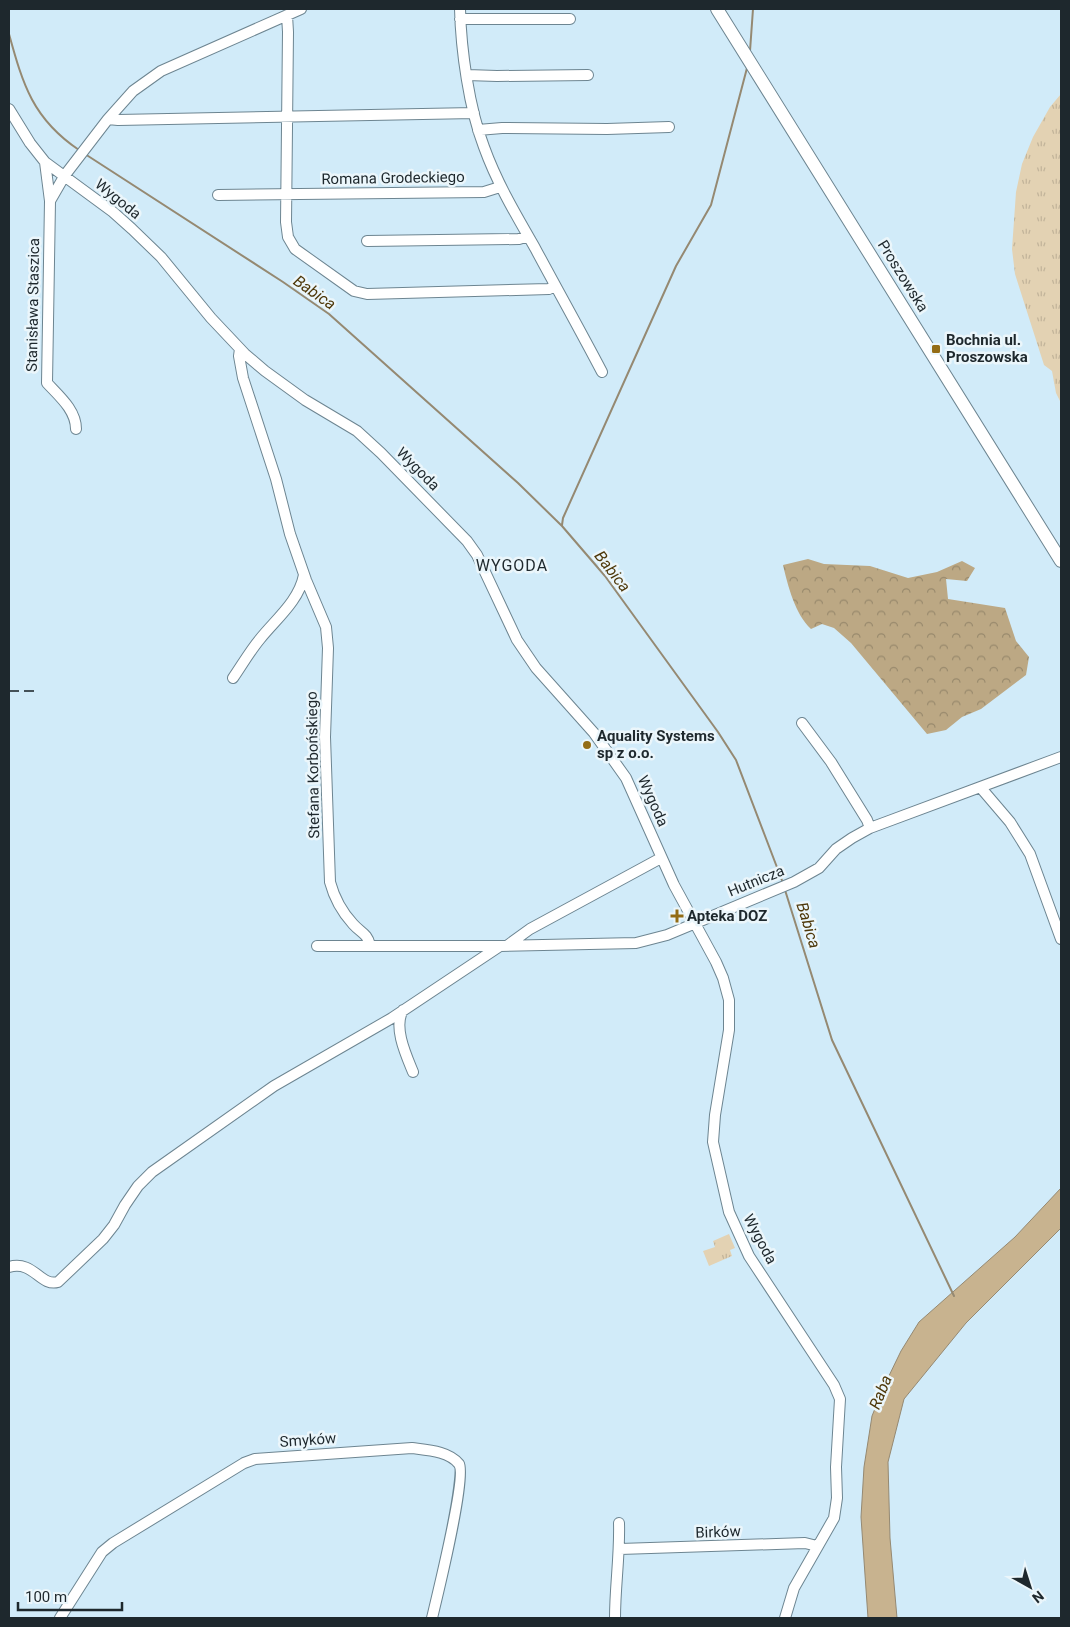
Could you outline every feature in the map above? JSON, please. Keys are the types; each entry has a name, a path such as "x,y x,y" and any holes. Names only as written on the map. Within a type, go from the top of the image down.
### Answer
{"main road":[{"name":"Proszowska","path":"717,9 1061,561"}],"street":[{"path":"50,200 65,176 108,119 133,91 161,71 301,9"},
{"path":"570,19 460,14 467,75 474,114 478,130 500,187 602,372"},
{"path":"287,15 286,222 288,237 295,249 354,291 367,294 549,289 555,286"},
{"path":"467,75 588,75"},
{"path":"9,109 30,143 45,162 65,176"},
{"path":"108,119 474,114"},
{"path":"478,130 502,128 607,129 670,127"},
{"name":"Stanisława Staszica","path":"45,162 50,200 47,383 70,410 76,422 76,429"},
{"name":"Wygoda","path":"65,176 114,212 144,240 161,257 211,318 265,372 305,400 357,431 467,541 477,555 517,640 536,668 594,733 626,778 661,858 694,924 716,962 729,1000 729,1030 715,1115 713,1142 729,1212 749,1256 834,1385 840,1399 836,1467 837,1498 834,1518 794,1588 785,1618"},
{"name":"Romana Grodeckiego","path":"218,195 484,192 500,187"},
{"path":"367,241 519,239 528,236"},
{"name":"Stefana Korbońskiego","path":"240,349 239,356 243,378 276,479 290,534 326,627 328,648 325,737 330,882 334,896 352,924 368,938 370,945"},
{"path":"233,678 258,641 299,592 304,574"},
{"path":"802,723 831,762 870,828"},
{"name":"Hutnicza","path":"317,946 636,943 667,935 794,882 819,868 836,849 870,828 1061,757"},
{"path":"981,788 1010,822 1030,854 1061,939"},
{"path":"9,1267 21,1266 30,1268 48,1282 58,1282 103,1239 138,1186 152,1172 274,1086 372,1030 530,929 661,858"},
{"path":"403,1010 399,1023 403,1049 413,1072"},
{"name":"Smyków","path":"60,1618 102,1552 113,1543 244,1463 255,1459 412,1448 435,1451 450,1457 458,1463 461,1469 459,1492 432,1618"},
{"path":"615,1618 620,1549 619,1522"},
{"name":"Birków","path":"620,1549 805,1543 817,1546"}],"green space":[{"path":"1061,94 1061,403 1056,393 1052,371 1044,365 1015,274 1012,249 1016,192 1022,164 1033,137 1050,107"},
{"path":"808,559 824,564 870,566 908,578 937,572 962,561 975,568 967,581 946,579 948,599 1005,608 1016,641 1029,657 1026,675 981,709 962,717 946,730 927,734 851,643 834,628 822,624 811,629 805,623 796,608 783,565"},
{"path":"729,1234 735,1248 730,1250 732,1256 709,1266 703,1251 715,1247 713,1241"}],"shaded area":[{"path":"1061,1188 1061,1228 966,1323 904,1399 888,1462 890,1538 897,1618 868,1618 861,1517 864,1467 872,1416 885,1384 901,1351 919,1322 1015,1237"}],"waterway":[{"path":"750,51 753,9"},
{"name":"Babica","path":"9,34 19,69 32,100 51,126 79,150"},
{"path":"562,525 563,518 676,266 711,205 747,68"},
{"name":"Babica","path":"85,154 283,282 329,314 518,483 562,526 605,576 718,732 736,760 783,883"},
{"name":"Babica","path":"785,890 832,1040 954,1296"}],"railway":[{"path":"9,691 39,691"}],"place":[{"name":"Bochnia ul. Proszowska","path":"936,349"},
{"name":"Aquality Systems sp z o.o.","path":"587,745"},
{"name":"Apteka DOZ","path":"677,916"}],"district":[{"name":"WYGODA","path":"512,565"}],"water label":[{"name":"Raba","path":"880,1392"}]}
